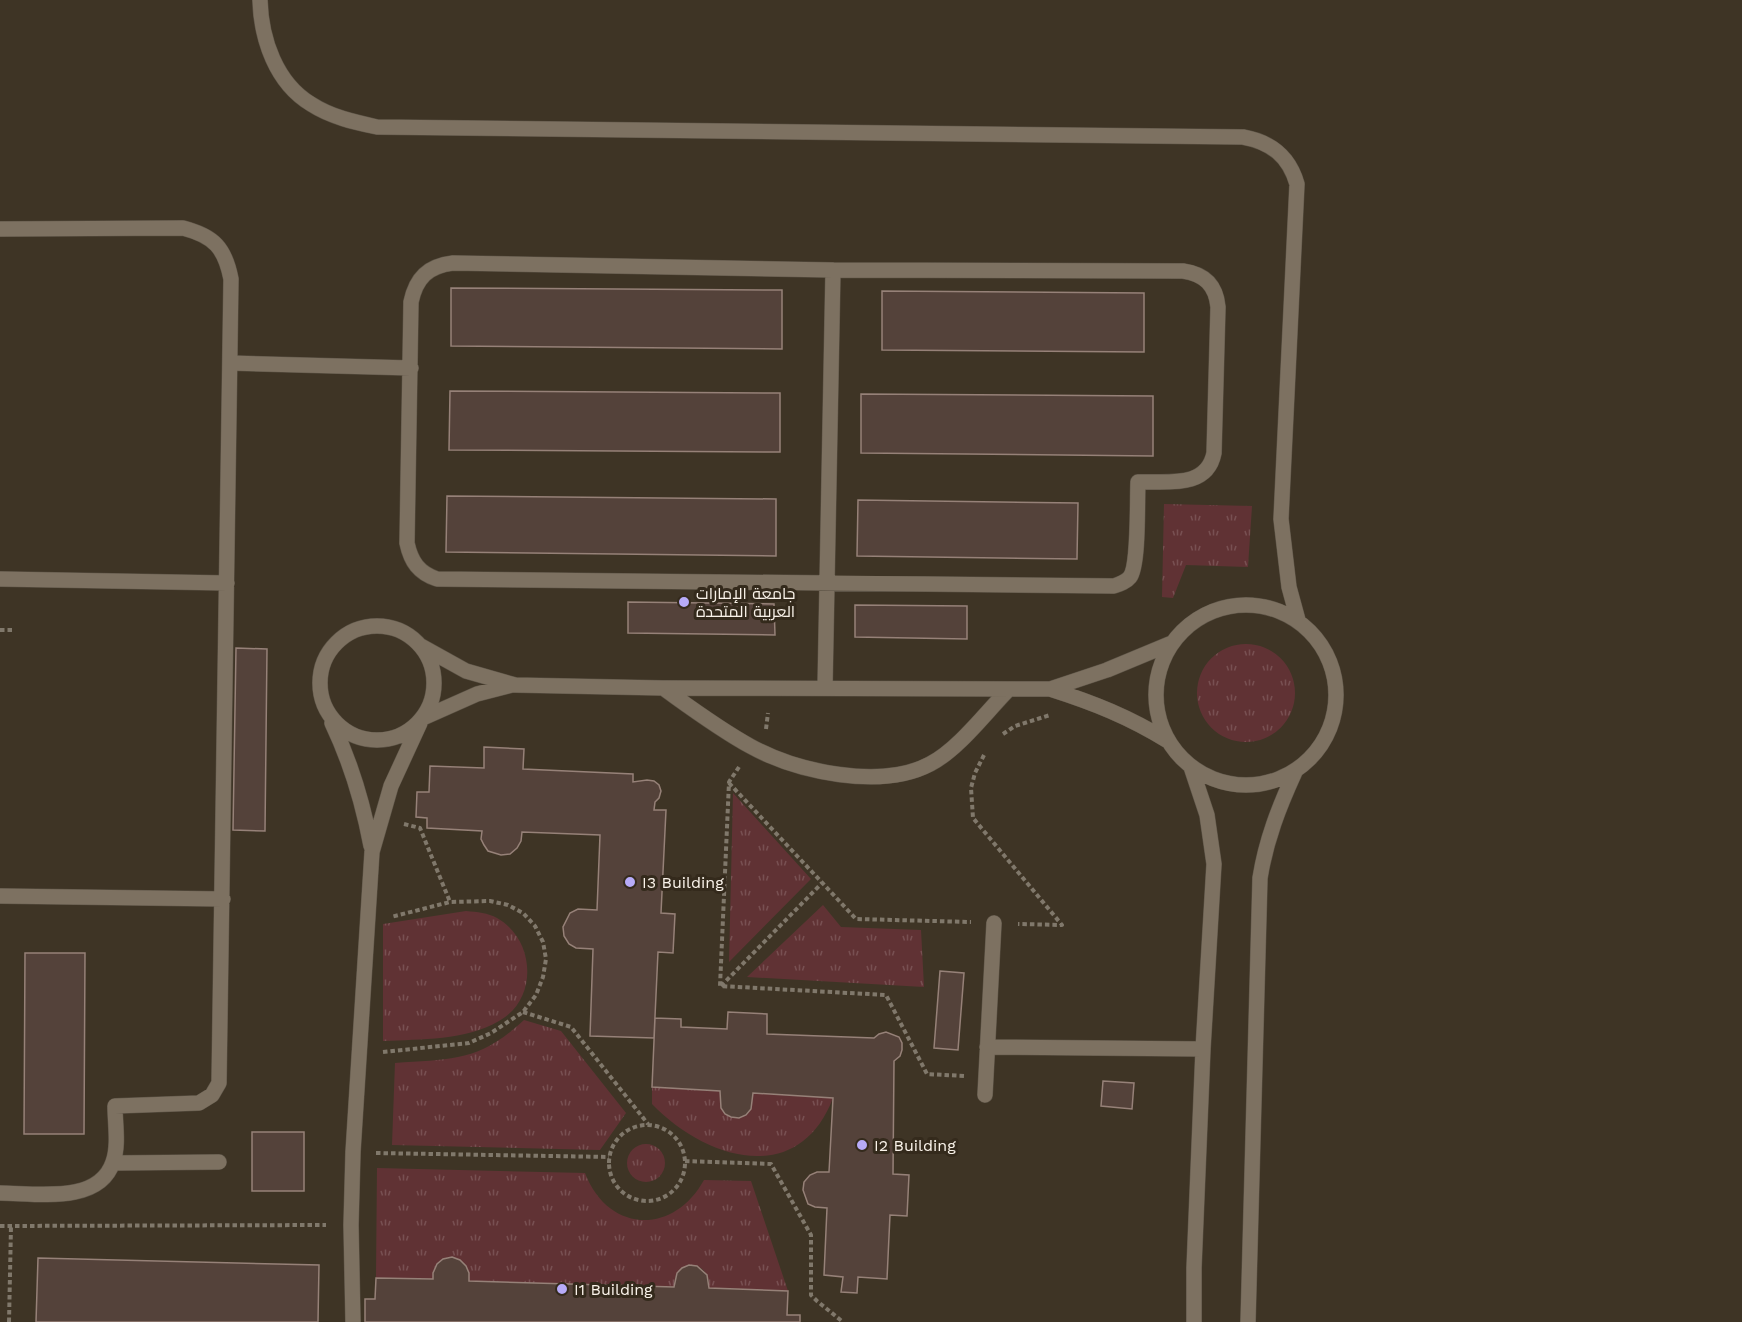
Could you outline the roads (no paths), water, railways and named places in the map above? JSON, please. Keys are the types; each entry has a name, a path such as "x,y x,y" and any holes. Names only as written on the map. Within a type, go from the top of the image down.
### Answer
{"lane":[{"path":"260,0 264,36 271,56 281,74 294,90 309,104 326,112 377,127 1243,137 1259,140 1273,147 1289,165 1297,184 1281,519 1289,587 1298,620"},
{"path":"0,229 183,228 202,233 217,244 227,260 231,279 219,1083 212,1095 199,1103 115,1106 113,1163 106,1175 86,1191 73,1193 0,1192"},
{"path":"453,263 833,270 1183,271 1194,272 1204,277 1212,285 1217,296 1218,307 1212,463 1206,472 1197,478 1138,482 1135,563 1131,576 1114,586 1102,587 447,580 428,576 413,562 407,543 411,368 411,302 414,290 429,270 453,263"},
{"path":"825,688 833,270"},
{"path":"230,363 411,368"},
{"path":"0,579 227,583"},
{"path":"1253,605 1276,609 1298,620 1314,635 1327,653 1335,674 1337,696 1334,719 1326,740 1313,757 1295,772 1275,781 1254,785 1231,784 1210,778 1191,767 1168,741 1158,717 1155,691 1160,666 1172,643 1188,625 1207,612 1230,606 1253,605"},
{"path":"372,852 359,793 350,765 325,709 320,691 320,673 326,656 338,640 353,630 371,626 390,627 407,634 421,646 466,670 515,685"},
{"path":"1050,689 1107,670 1172,643"},
{"path":"353,1322 351,1225 353,1152 372,852 391,786 432,701 435,682 431,663 421,646"},
{"path":"325,709 334,722 347,732 361,739 377,741 392,739 407,733 422,721 477,694 515,685 663,688 1050,689 1120,714 1168,741"},
{"path":"663,688 728,734 753,748 813,769 844,776 885,777 909,773 931,764 950,750 1009,688"},
{"path":"1191,767 1207,815 1214,864 1203,1049 1194,1322"},
{"path":"1248,1322 1260,878 1273,824 1295,772"},
{"path":"0,896 223,899"},
{"path":"985,1095 994,923"},
{"path":"987,1047 1203,1049"},
{"path":"113,1163 219,1161"}],"place":[{"name":"جامعة الإمارات العربية المتحدة","path":"684,602"},
{"name":"I3 Building","path":"630,882"},
{"name":"I2 Building","path":"862,1145"},
{"name":"I1 Building","path":"562,1289"}]}
